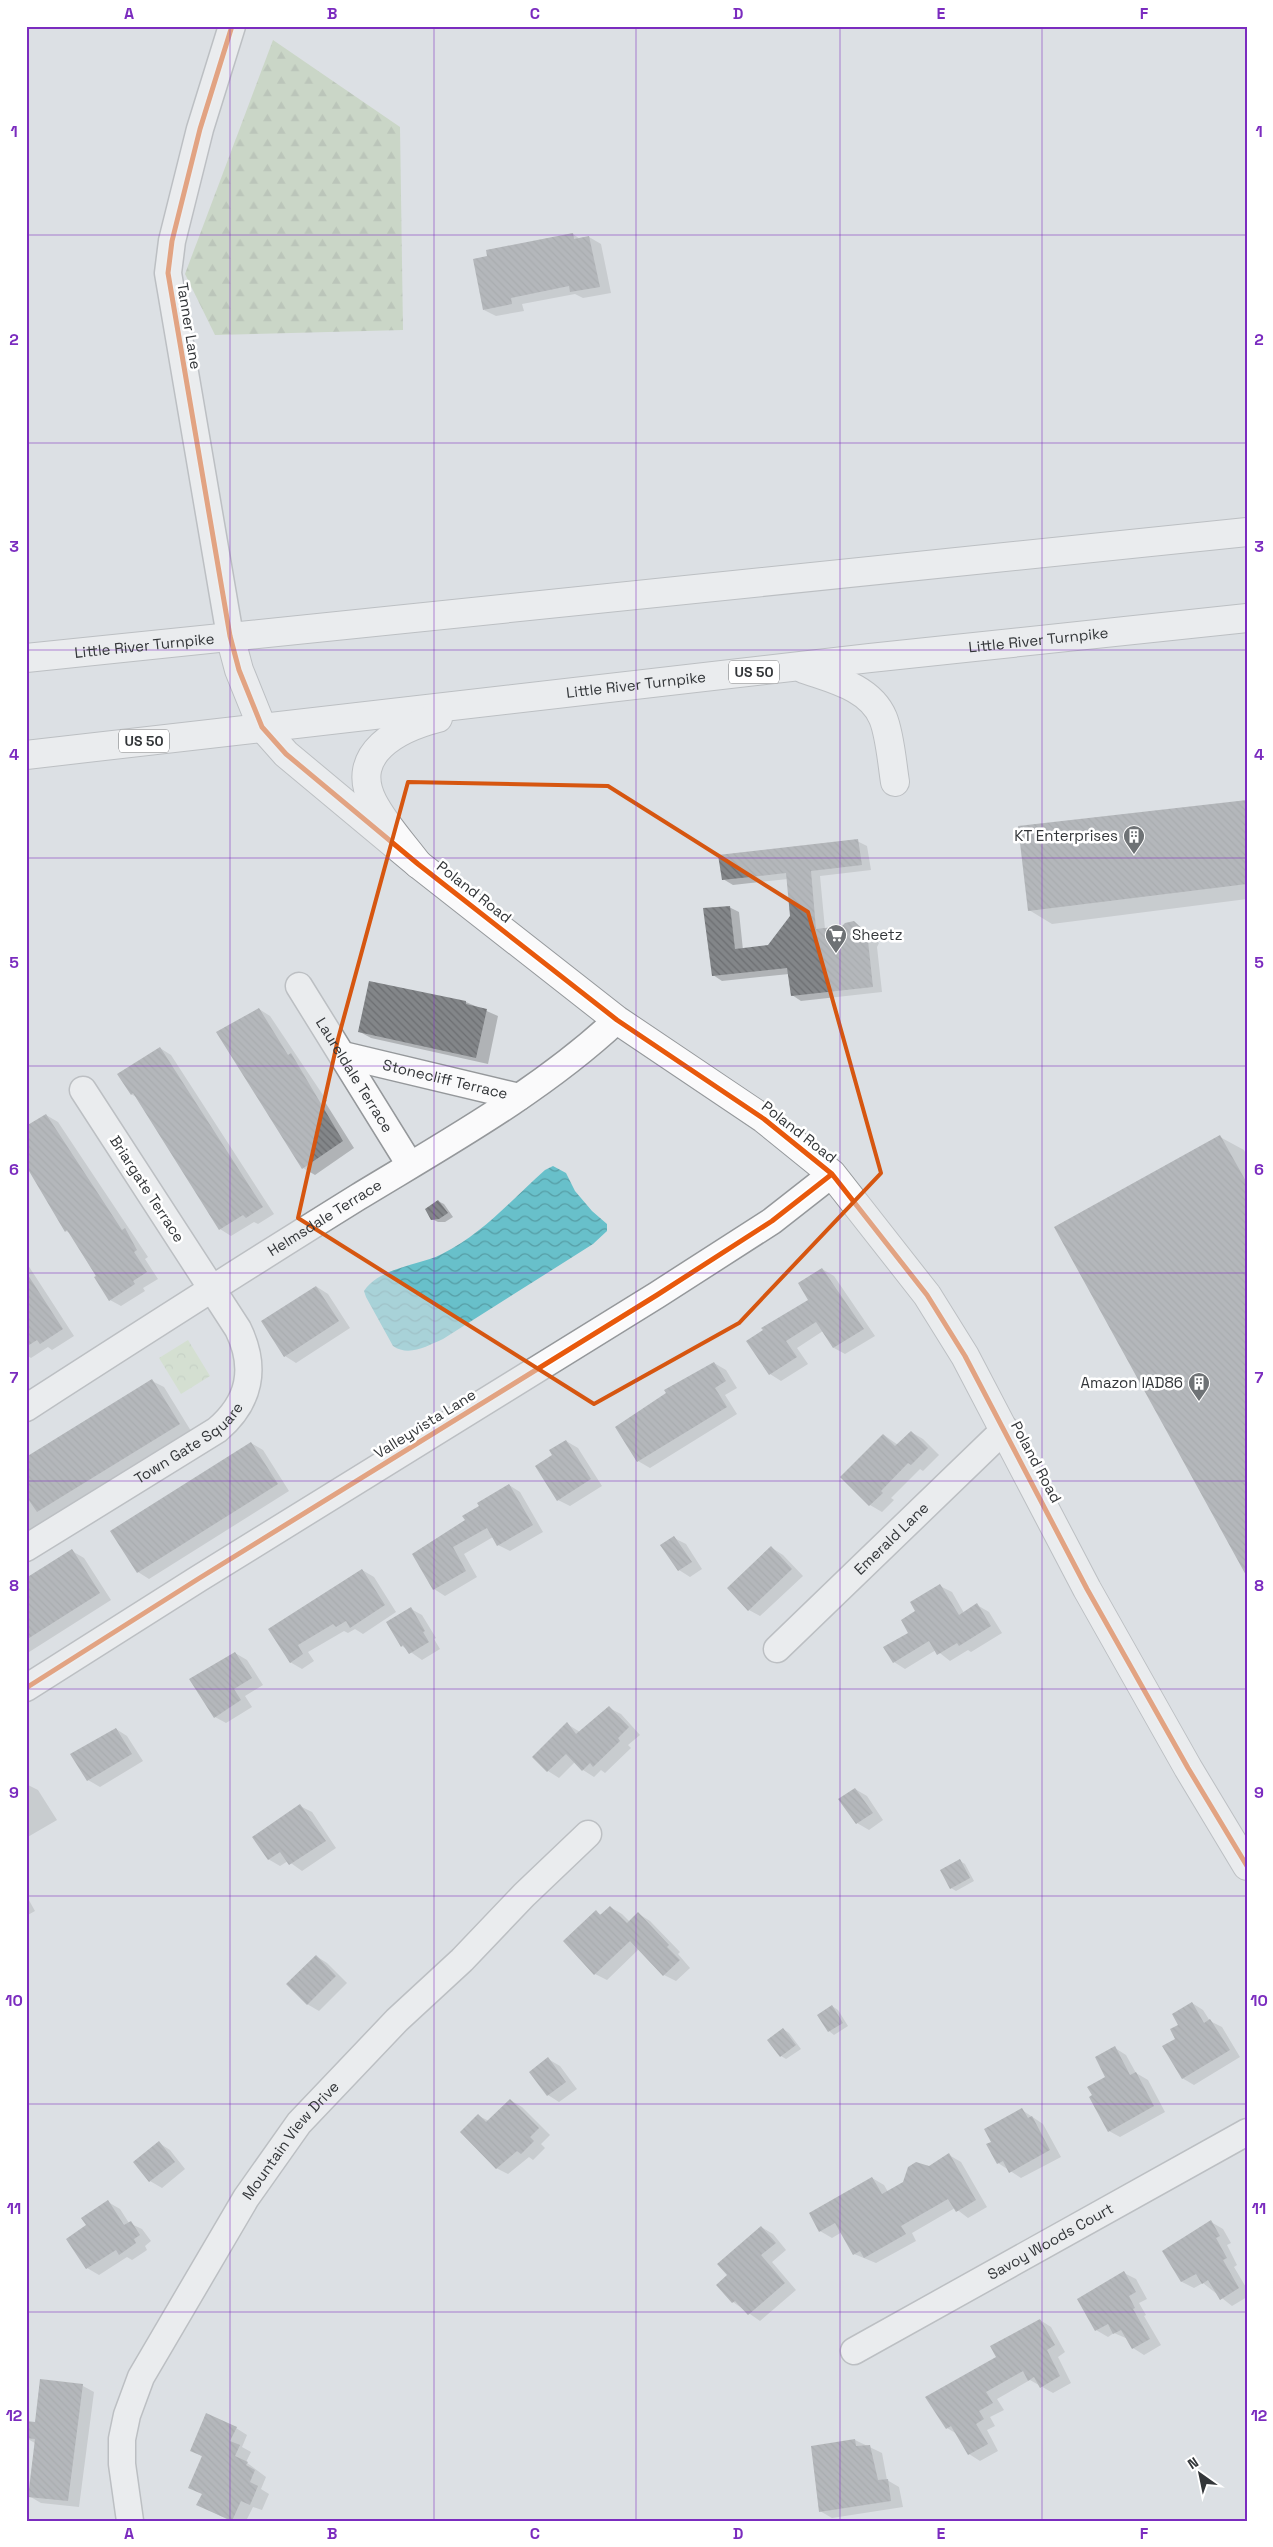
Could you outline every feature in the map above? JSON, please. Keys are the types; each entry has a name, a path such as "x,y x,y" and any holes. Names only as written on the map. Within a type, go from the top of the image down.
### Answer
{"main road":[{"name":"Little River Turnpike","path":"26,658 1247,532"},
{"name":"Little River Turnpike","path":"26,755 508,699 1247,618"},
{"name":"Poland Road","path":"230,636 239,670 262,727 286,754 418,864 617,1020 764,1119 832,1174 927,1294 965,1356 1087,1589 1188,1768 1247,1866"},
{"path":"800,667 847,684 874,703 884,718 895,782"},
{"path":"418,864 382,818 373,801 368,790 368,766 382,744 408,728 508,699"}],"street":[{"name":"Tanner Lane","path":"230,636 168,274 172,241 200,129 232,26"},
{"name":"Laureldale Terrace","path":"299,986 410,1165"},
{"name":"Helmsdale Terrace","path":"26,1408 211,1288 519,1097 579,1056 617,1020"},
{"name":"Stonecliff Terrace","path":"343,1055 519,1097"},
{"name":"Briargate Terrace","path":"83,1090 211,1288"},
{"name":"Valleyvista Lane","path":"26,1688 198,1579 657,1295 772,1221 832,1174"},
{"name":"Town Gate Square","path":"26,1548 217,1430 231,1418 246,1388 250,1372 248,1356 238,1329 211,1288"},
{"name":"Emerald Lane","path":"777,1649 1005,1430"},
{"name":"Mountain View Drive","path":"130,2521 122,2464 122,2439 141,2377 168,2327 246,2198 300,2123 396,2020 462,1960 524,1895 588,1834"},
{"name":"Savoy Woods Court","path":"854,2351 1247,2132"}],"highlighted area":[{"path":"408,782 608,786 808,912 881,1173 739,1323 594,1404 298,1218 338,1039"}],"green space":[{"path":"273,40 400,127 403,330 215,335 185,274"},
{"path":"188,1340 210,1376 181,1394 159,1358"}],"water":[{"path":"553,1166 566,1173 575,1191 592,1211 607,1224 607,1231 593,1244 443,1339 418,1349 405,1351 393,1346 366,1297 364,1291 371,1283 389,1272 442,1254 471,1237 545,1170"}],"building":[{"path":"573,233 574,239 589,236 600,287 570,292 569,286 511,298 512,304 483,310 473,259 487,256 486,250"},
{"name":"KT Enterprises","path":"1247,800 1247,884 1028,911 1018,826"},
{"name":"Sheetz","path":"858,839 862,865 811,871 816,929 842,926 845,923 854,921 871,937 868,941 873,987 791,996 787,968 712,976 703,908 730,906 735,949 768,945 790,916 786,873 722,880 718,855"},
{"path":"369,981 466,1001 466,1004 487,1009 476,1058 358,1032"},
{"path":"259,1008 288,1055 291,1053 343,1141 302,1169 216,1032"},
{"path":"160,1047 263,1207 246,1218 243,1215 219,1230 133,1093 131,1095 117,1074"},
{"path":"46,1114 122,1230 125,1228 137,1250 134,1252 147,1272 133,1281 135,1284 109,1301 94,1277 96,1276 67,1230 65,1232 26,1166 26,1126"},
{"name":"Amazon IAD86","path":"1220,1135 1247,1183 1247,1577 1054,1227"},
{"path":"438,1200 448,1213 439,1219 431,1220 425,1209"},
{"path":"822,1268 864,1329 833,1348 816,1322 786,1341 797,1357 769,1375 746,1341 763,1330 761,1328 808,1300 798,1283"},
{"path":"26,1272 63,1329 40,1344 37,1340 26,1347"},
{"path":"316,1286 339,1321 284,1357 261,1321"},
{"path":"714,1362 726,1381 715,1388 727,1407 637,1462 615,1427 666,1393 664,1390"},
{"path":"152,1379 180,1424 37,1512 26,1496 26,1457"},
{"path":"911,1431 928,1448 911,1465 908,1463 881,1491 883,1493 869,1506 840,1477 883,1434 895,1446"},
{"path":"566,1440 591,1479 557,1501 535,1466 552,1455 549,1450"},
{"path":"251,1442 278,1484 137,1573 110,1531"},
{"path":"509,1484 533,1525 497,1546 487,1528 453,1547 466,1571 433,1590 412,1554 465,1520 462,1516 479,1506 477,1503"},
{"path":"674,1536 692,1562 678,1571 660,1545"},
{"path":"771,1546 792,1569 748,1611 727,1588"},
{"path":"72,1549 100,1593 26,1640 26,1578"},
{"path":"362,1569 385,1605 350,1628 346,1621 336,1627 333,1624 298,1645 303,1654 290,1663 268,1629"},
{"path":"940,1584 959,1615 977,1603 991,1626 959,1646 957,1643 937,1655 929,1641 893,1663 883,1647 908,1633 901,1620 915,1611 910,1602"},
{"path":"411,1607 429,1642 409,1654 403,1645 401,1647 386,1622"},
{"path":"235,1652 252,1678 234,1689 241,1700 214,1718 189,1679"},
{"path":"609,1706 629,1727 618,1738 620,1741 593,1767 590,1763 582,1771 566,1754 547,1772 532,1757 567,1722 576,1734"},
{"path":"116,1728 132,1754 87,1781 70,1754"},
{"path":"855,1788 873,1813 856,1824 838,1799"},
{"path":"300,1804 326,1841 289,1865 280,1852 268,1860 252,1837"},
{"path":"960,1859 970,1878 950,1889 940,1870"},
{"path":"610,1906 627,1923 638,1912 669,1945 667,1947 680,1960 663,1976 630,1941 594,1975 563,1941 596,1910 600,1915"},
{"path":"316,1955 336,1976 307,2005 286,1984"},
{"path":"1192,2002 1204,2023 1210,2019 1230,2050 1182,2079 1162,2046 1175,2039 1170,2029 1178,2025 1172,2014"},
{"path":"832,2005 843,2023 828,2032 817,2015"},
{"path":"783,2028 796,2045 780,2057 767,2040"},
{"path":"1115,2046 1130,2075 1136,2072 1154,2106 1108,2132 1089,2097 1092,2095 1087,2087 1105,2077 1095,2057"},
{"path":"548,2057 566,2082 547,2096 529,2072"},
{"path":"510,2099 539,2128 530,2137 534,2141 521,2154 517,2151 496,2169 460,2132 478,2114 486,2122"},
{"path":"1022,2108 1028,2118 1032,2116 1050,2150 1009,2173 1003,2161 997,2164 986,2144 991,2142 984,2129"},
{"path":"159,2141 175,2162 149,2182 133,2162"},
{"path":"949,2153 976,2200 956,2212 948,2199 901,2226 906,2234 864,2258 860,2251 853,2255 835,2223 819,2232 809,2213 872,2177 882,2194 903,2182 908,2167 916,2162 929,2166"},
{"path":"108,2200 124,2225 131,2221 140,2235 134,2239 136,2243 119,2255 116,2250 86,2269 66,2239 86,2225 81,2218"},
{"path":"1211,2220 1220,2236 1216,2238 1227,2258 1223,2260 1239,2288 1220,2300 1208,2280 1202,2284 1196,2274 1181,2282 1162,2251"},
{"path":"761,2226 776,2243 761,2255 785,2283 748,2315 735,2301 732,2303 716,2285 727,2275 717,2264"},
{"path":"1124,2271 1136,2292 1129,2296 1135,2308 1133,2309 1150,2339 1132,2349 1121,2330 1113,2334 1108,2324 1095,2331 1077,2299"},
{"path":"1040,2319 1055,2345 1047,2350 1060,2376 1040,2388 1034,2377 1028,2381 1023,2371 986,2392 993,2403 979,2411 984,2419 976,2424 988,2444 968,2455 951,2426 946,2429 925,2397 996,2357 990,2346"},
{"path":"40,2379 83,2384 68,2501 28,2497 35,2439 26,2438 26,2421 35,2422"},
{"path":"206,2413 237,2427 230,2441 240,2445 235,2456 248,2462 246,2465 255,2470 250,2482 258,2486 250,2505 241,2501 232,2521 196,2505 202,2494 188,2488 202,2456 190,2451"},
{"path":"855,2439 856,2446 870,2445 878,2480 888,2479 891,2501 819,2512 811,2446"}],"cycle path":[{"path":"232,26 200,129 172,241 168,273 230,636 239,670 262,727 286,754 418,864 617,1020 764,1119 832,1174 927,1295 965,1356 1087,1589 1188,1768 1247,1866"},
{"path":"26,1688 198,1579 657,1295 772,1221 832,1174"}],"place":[{"name":"KT Enterprises","path":"1134,855"},
{"name":"Sheetz","path":"836,954"},
{"name":"Amazon IAD86","path":"1199,1402"}]}
